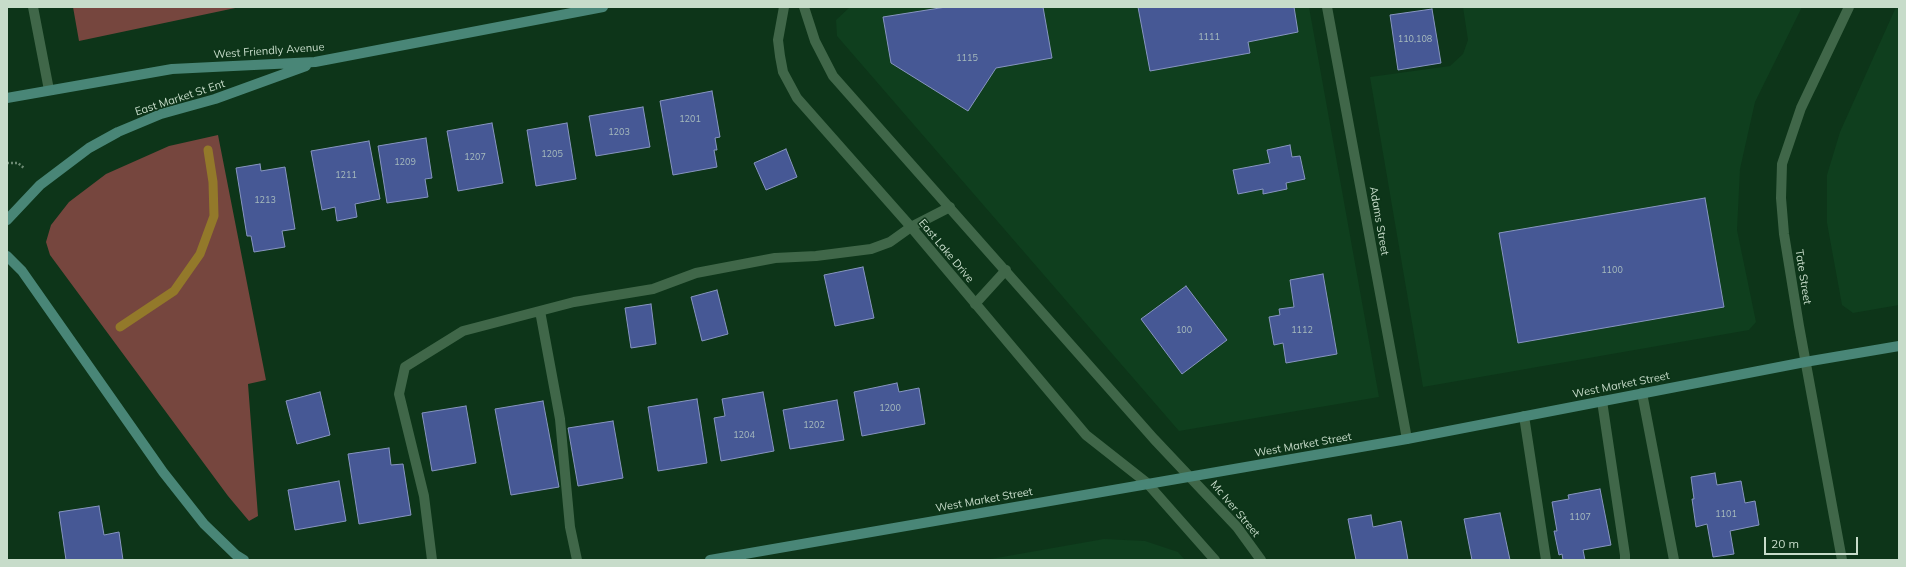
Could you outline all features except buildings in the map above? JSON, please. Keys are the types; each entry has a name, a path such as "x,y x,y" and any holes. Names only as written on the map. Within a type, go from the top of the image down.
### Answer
{"main road":[{"name":"West Friendly Avenue","path":"7,98 172,69 315,62 603,7"},
{"name":"East Market St Ent","path":"7,220 40,185 89,148 118,132 161,114 215,99 315,62"},
{"path":"7,256 22,271 172,484 204,524 236,555 244,560"},
{"name":"West Market Street","path":"710,560 1190,475 1408,439 1642,393 1899,346"}],"street":[{"path":"33,7 49,90"},
{"name":"East Lake Drive","path":"784,7 778,40 780,56 784,72 797,98 911,227 1086,435 1147,483"},
{"path":"804,7 815,41 833,76 1154,439 1190,475"},
{"name":"Adams Street","path":"1327,7 1408,439"},
{"name":"Tate Street","path":"1842,560 1784,234 1781,198 1782,164 1801,108 1849,7"},
{"path":"432,560 424,496 399,394 405,367 463,331 574,302 653,289 696,273 775,258 816,256 871,249 890,242 911,227 950,207"},
{"path":"975,304 1006,270"},
{"path":"540,311 560,419 566,494 576,560"},
{"path":"1642,393 1674,560"},
{"path":"1602,401 1625,560"},
{"path":"1524,416 1546,560"},
{"name":"Mc Iver Street","path":"1190,475 1237,527 1261,560"},
{"path":"1147,483 1184,523 1215,560"}],"path":[{"path":"7,163 18,163 24,168"}],"shaded area":[{"path":"73,7 240,7 79,41"},
{"path":"850,7 1309,7 1379,397 1179,431 837,36 836,20"},
{"path":"1463,7 1802,7 1755,102 1740,169 1737,230 1756,322 1749,330 1423,387 1370,77 1450,66 1463,54 1468,40"},
{"path":"1896,7 1899,7 1899,305 1853,313 1842,305 1827,223 1827,175 1840,132"},
{"path":"218,135 266,380 248,384 258,516 249,521 228,496 50,255 46,242 51,225 69,202 106,174 169,146"},
{"path":"1104,539 1145,541 1178,552 1185,560 985,560"}],"waterway":[{"path":"120,327 174,291 200,254 214,216 213,182 208,150"}]}
